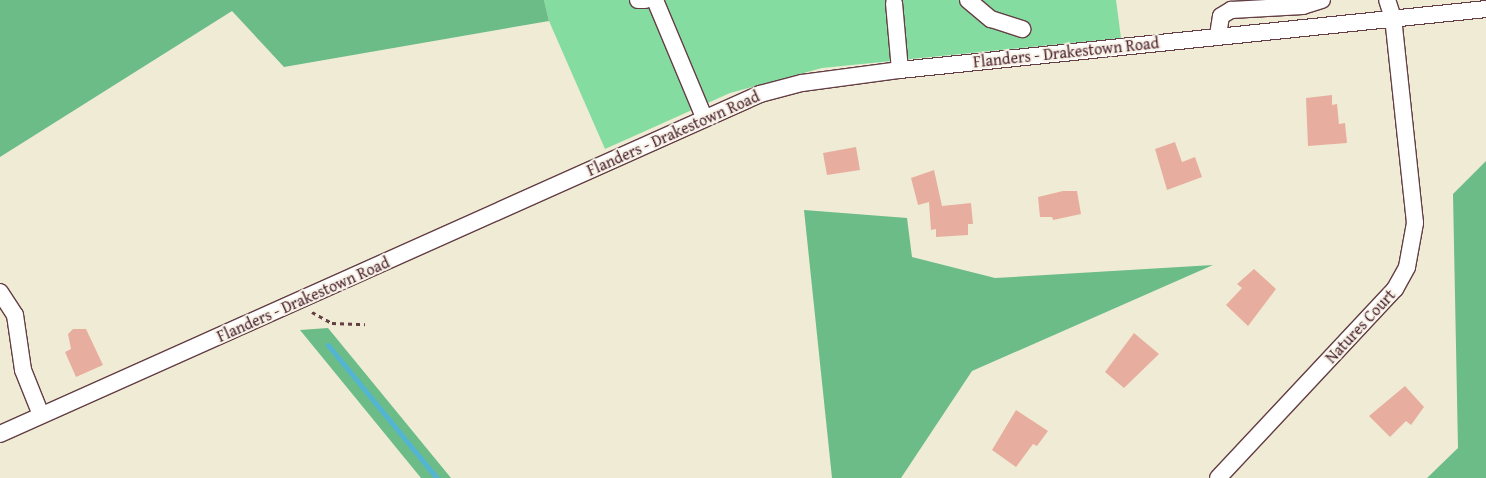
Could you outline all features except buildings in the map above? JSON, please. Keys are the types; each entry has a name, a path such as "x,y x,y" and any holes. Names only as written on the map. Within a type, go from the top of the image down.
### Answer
{"street":[{"path":"638,0 645,0"},
{"path":"656,0 704,117"},
{"path":"968,0 991,19 1022,29"},
{"path":"1218,35 1221,16 1230,10 1303,6 1322,0"},
{"name":"Natures Court","path":"1218,478 1395,289 1407,267 1415,223 1393,18 1387,0"},
{"path":"892,1 900,70"},
{"name":"Flanders - Drakestown Road","path":"0,434 704,117 760,94 802,83 900,70 1218,35 1486,9"},
{"path":"0,292 15,315 23,370 41,415"}],"path":[{"path":"305,298 311,311 323,320 365,324"}],"green space":[{"path":"0,0 544,0 549,21 284,67 232,11 0,157"},
{"path":"544,0 1116,0 1121,38 822,68 730,93 605,149 549,21"},
{"path":"1486,161 1486,478 1427,478 1458,448 1453,194"},
{"path":"804,210 907,218 912,257 995,278 1213,265 972,371 901,478 832,478"},
{"path":"328,328 451,478 421,478 300,330"}],"waterway":[{"path":"328,345 437,478"}]}
